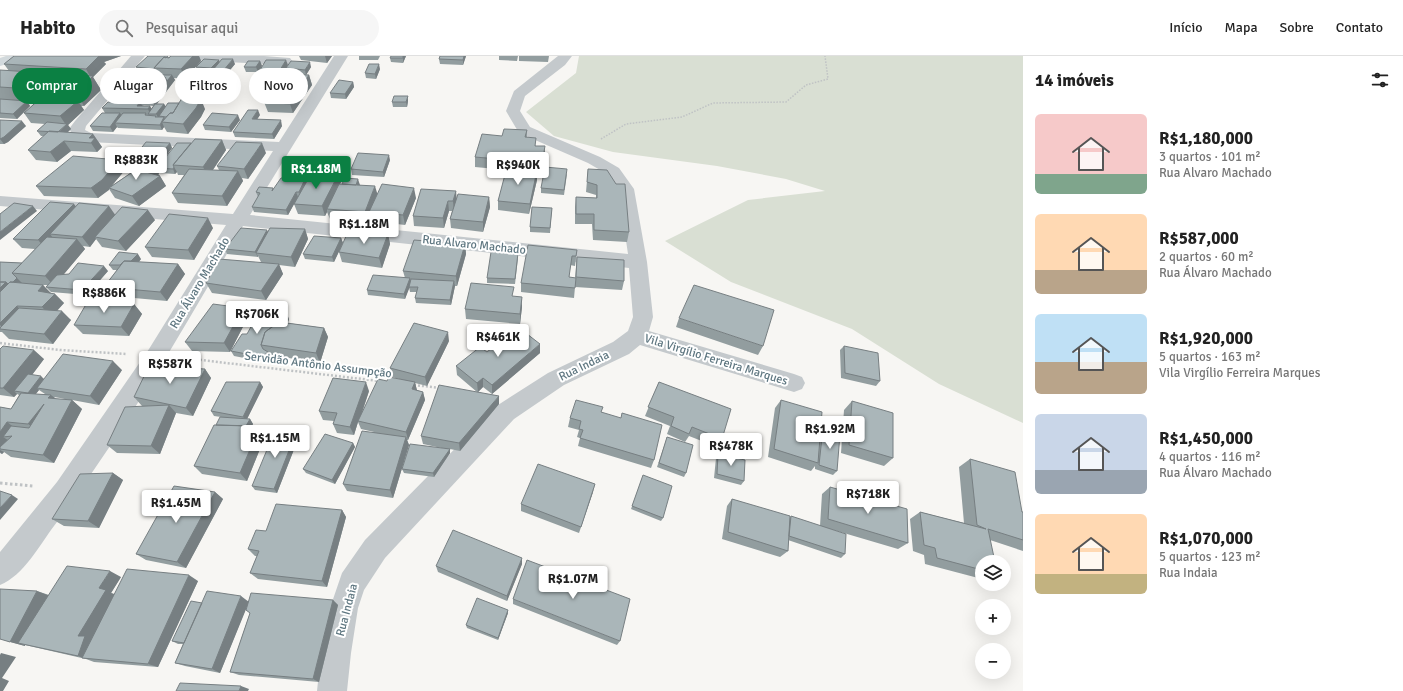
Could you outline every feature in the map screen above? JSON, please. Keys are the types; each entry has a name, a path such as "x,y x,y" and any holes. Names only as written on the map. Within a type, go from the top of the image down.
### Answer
{"street":[{"path":"0,62 19,56"},
{"path":"138,56 80,124 77,129 79,133 89,138 284,147"},
{"path":"187,56 285,60"},
{"name":"Rua Álvaro Machado","path":"0,571 12,560 66,490 157,355 238,220 341,56"},
{"path":"565,56 560,62 519,94 513,111 524,130 594,160 613,171 626,189 638,262 643,317 637,336"},
{"name":"Rua Alvaro Machado","path":"0,201 238,220 638,262"},
{"name":"Vila Virgílio Ferreira Marques","path":"637,336 794,383"},
{"name":"Rua Indaia","path":"332,691 336,653 344,608 352,583 375,549 506,412 525,398 556,379 621,348 637,336"}],"path":[{"path":"594,139 601,139 626,124 682,117 713,103 786,102 806,85 828,79 825,56"},
{"name":"Servidão Antônio Assumpção","path":"0,343 60,350 157,355 384,382"},
{"name":"Servidão Antônio Assumpção","path":"407,384 446,389"}],"shaded area":[{"path":"579,56 1023,56 1023,423 939,384 852,329 731,282 665,241 748,200 825,191 786,179 717,166 613,152 554,136 526,112 576,73"}],"building":[{"path":"14,56 99,56 87,68 4,64"},
{"path":"148,56 168,56 166,58 164,57 154,68 136,67"},
{"path":"171,56 193,56 182,68 154,68 164,57 169,58"},
{"path":"391,56 403,56 403,58 390,58"},
{"path":"440,56 464,56 463,60 439,59"},
{"path":"204,59 219,60 211,68 196,67"},
{"path":"222,59 233,59 226,68 214,68"},
{"path":"266,60 286,60 281,68 261,68"},
{"path":"248,61 260,61 256,67 244,67"},
{"path":"291,61 310,62 306,68 286,68"},
{"path":"369,64 379,64 375,74 365,73"},
{"path":"0,70 12,71 12,88 0,87"},
{"path":"167,75 172,75 167,81"},
{"path":"339,80 353,82 345,94 330,93"},
{"path":"394,96 408,96 406,102 392,102"},
{"path":"0,99 12,100 12,104 24,104 13,114 0,113"},
{"path":"168,103 178,104 173,113 170,113 166,117 159,116"},
{"path":"34,104 74,104 60,116 24,113"},
{"path":"106,104 138,104 137,106 150,106 148,109 102,108"},
{"path":"155,104 164,104 156,114 148,114"},
{"path":"178,104 198,104 183,124 162,122 170,113 173,113"},
{"path":"248,110 258,110 252,119 281,120 272,134 233,132"},
{"path":"102,113 120,113 110,127 90,126"},
{"path":"123,113 146,113 145,115 164,117 160,125 115,123"},
{"path":"212,113 238,115 229,127 203,125"},
{"path":"0,120 22,121 0,139"},
{"path":"47,122 67,124 58,132 37,131"},
{"path":"504,129 527,130 525,137 536,138 535,146 545,146 542,163 475,157 482,134 502,136"},
{"path":"49,131 93,134 89,138 95,138 91,143 64,141 50,152 28,150"},
{"path":"195,139 222,140 203,167 173,165"},
{"path":"146,142 170,143 153,164 131,161"},
{"path":"236,142 262,143 244,169 217,166"},
{"path":"177,143 191,143 173,165 173,169 157,168"},
{"path":"358,153 389,155 383,172 351,169"},
{"path":"73,156 119,160 102,180 91,188 36,186"},
{"path":"147,162 153,164 146,172 160,176 132,196 109,188"},
{"path":"507,167 537,170 530,204 498,201"},
{"path":"545,167 567,169 564,190 541,188"},
{"path":"189,169 238,171 222,196 172,193"},
{"path":"588,169 607,170 616,184 625,184 629,232 594,230 594,214 576,214 576,197 597,198 597,185 587,182"},
{"path":"311,174 340,175 338,179 337,177"},
{"path":"311,174 337,177 322,206 294,204"},
{"path":"281,178 305,179 299,192 296,192 286,210 252,207 260,193 256,192 259,187 273,188 272,191"},
{"path":"345,178 358,179 356,185 342,184"},
{"path":"339,184 375,186 365,212 327,209"},
{"path":"382,184 414,188 403,215 369,212"},
{"path":"421,189 456,191 453,201 448,201 443,218 413,216"},
{"path":"458,194 489,197 483,222 450,219"},
{"path":"50,202 74,204 38,240 13,239"},
{"path":"14,203 33,206 0,232 0,214"},
{"path":"79,203 109,206 82,237 50,234"},
{"path":"122,207 148,210 118,241 95,237"},
{"path":"532,207 552,208 550,228 530,227"},
{"path":"169,214 208,218 188,250 145,247"},
{"path":"241,228 267,230 255,252 225,249"},
{"path":"270,228 305,229 291,257 256,253"},
{"path":"347,234 388,234 379,258 339,252"},
{"path":"314,236 341,238 332,257 303,254"},
{"path":"47,237 77,239 45,276 12,273"},
{"path":"414,240 465,244 456,276 403,271"},
{"path":"528,245 577,250 576,256 572,256 569,277 576,278 575,288 521,283"},
{"path":"119,252 138,254 131,261 124,261 120,265 109,265"},
{"path":"491,252 518,253 515,279 487,278"},
{"path":"577,257 624,260 624,281 576,277"},
{"path":"219,259 279,264 261,291 206,283"},
{"path":"124,261 178,264 160,292 104,287"},
{"path":"0,262 22,263 12,273 17,278 13,282 8,284 6,282 0,282"},
{"path":"78,263 104,266 82,290 46,287 57,275 69,274"},
{"path":"373,275 410,278 404,294 367,290"},
{"path":"411,279 454,281 450,300 415,298 418,287 409,287"},
{"path":"0,282 6,282 0,288"},
{"path":"10,282 43,285 38,291 55,294 42,307 17,306 0,323 0,292"},
{"path":"471,283 514,287 512,296 522,297 520,314 465,309"},
{"path":"694,285 774,310 763,346 679,318"},
{"path":"88,301 134,304 121,327 74,325"},
{"path":"213,304 243,308 224,343 185,342"},
{"path":"19,308 62,311 44,334 0,329"},
{"path":"258,314 287,314 283,323 279,322 265,332 261,345 263,349 268,352 262,357 231,351 242,334 247,334"},
{"path":"279,322 324,328 316,353 261,345 265,332"},
{"path":"414,323 448,332 425,377 390,368"},
{"path":"518,327 540,344 492,385 483,378 477,383 456,366 480,347 487,352"},
{"path":"3,346 34,350 3,388 0,388 0,349"},
{"path":"844,346 878,353 880,381 845,373"},
{"path":"63,354 113,361 90,396 37,388"},
{"path":"149,366 205,369 186,408 134,397"},
{"path":"28,374 41,376 28,393 14,391"},
{"path":"389,377 415,382 412,389 423,392 406,432 358,421 378,379 387,381"},
{"path":"333,378 366,382 350,427 333,424 337,413 319,411"},
{"path":"226,382 260,382 243,417 211,411"},
{"path":"659,382 731,409 722,439 692,427 689,434 671,426 674,417 648,407"},
{"path":"439,385 499,396 459,443 421,436"},
{"path":"21,393 51,395 48,398 72,400 43,455 0,449 0,447 12,436 3,437 11,426 29,428 44,404 28,424 7,422 0,432 0,407 11,409"},
{"path":"576,400 603,407 601,412 621,418 622,413 662,425 654,460 580,438 583,430 579,429 581,421 570,418"},
{"path":"781,400 822,412 818,463 774,449"},
{"path":"852,401 893,413 893,458 849,445"},
{"path":"169,405 151,446 107,445 125,407"},
{"path":"220,417 250,419 246,426 216,425"},
{"path":"214,425 260,426 240,473 194,466"},
{"path":"276,428 297,430 274,489 252,486"},
{"path":"823,428 840,434 837,471 819,465"},
{"path":"362,431 406,437 390,490 343,484"},
{"path":"325,434 353,443 332,480 303,469"},
{"path":"667,437 693,445 686,473 659,463"},
{"path":"410,444 450,449 433,473 402,469"},
{"path":"718,454 745,460 744,481 717,474"},
{"path":"970,459 1015,472 1023,512 1023,540 988,529 994,555 975,555 975,568 937,558 935,548 924,545 920,512 986,529 977,525"},
{"path":"538,464 595,484 581,527 521,504"},
{"path":"113,473 88,521 52,519 80,474"},
{"path":"643,475 672,486 663,518 632,506"},
{"path":"174,486 215,492 177,562 136,554"},
{"path":"830,487 907,509 908,543 828,519"},
{"path":"0,491 12,495 0,508"},
{"path":"732,499 790,516 788,551 728,532"},
{"path":"276,504 342,510 322,581 250,573 259,551 248,549 256,530 266,531"},
{"path":"791,516 846,534 845,554 789,536"},
{"path":"453,530 522,558 507,596 436,566"},
{"path":"527,560 630,599 620,641 513,599"},
{"path":"67,566 110,571 99,588 106,590 78,636 85,636 78,656 18,643"},
{"path":"127,569 189,575 148,664 82,658"},
{"path":"0,589 37,591 10,642 0,639"},
{"path":"207,591 241,596 212,669 175,663"},
{"path":"251,593 333,600 313,679 230,672 250,613 246,610"},
{"path":"477,598 508,610 498,638 466,625"},
{"path":"191,601 202,603 184,643 172,641"},
{"path":"180,683 241,686 239,691 176,691"}]}
